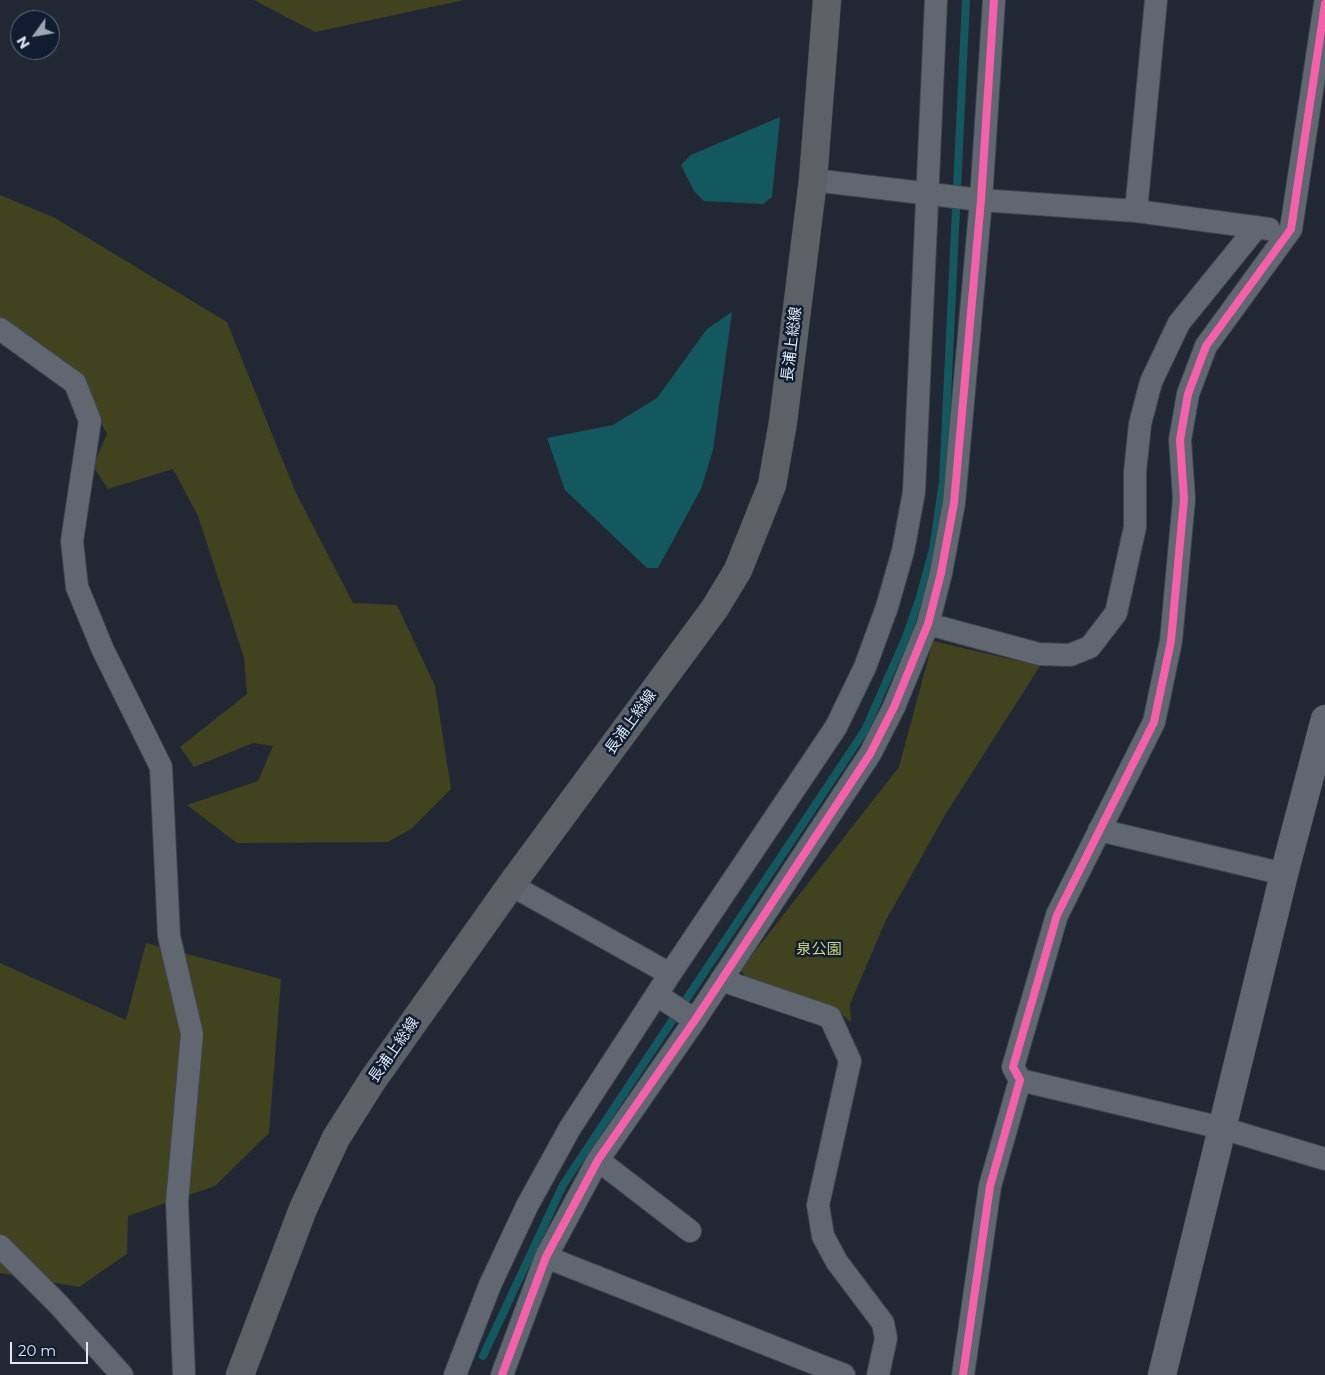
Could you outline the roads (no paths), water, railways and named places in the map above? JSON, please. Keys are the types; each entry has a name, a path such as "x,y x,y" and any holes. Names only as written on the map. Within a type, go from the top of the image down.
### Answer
{"main road":[{"name":"長浦上総線","path":"240,1375 303,1209 336,1138 372,1081 511,885 715,608 738,570 772,485 783,422 813,180 827,0"}],"street":[{"path":"455,1375 490,1285 527,1206 570,1128 670,974 836,727 865,667 887,607 904,551 914,492 936,194 936,0"},
{"path":"502,1375 546,1257 598,1160 722,980 870,754 894,707 928,624 941,574 954,503 975,199 994,0"},
{"path":"1136,211 1156,0"},
{"path":"963,1375 990,1186 1020,1080 1013,1067 1057,915 1154,722 1171,641 1184,499 1180,440 1188,394 1206,346 1291,229 1325,4"},
{"path":"813,180 975,199 1136,211 1256,228 1291,229"},
{"path":"928,624 1039,654 1070,655 1090,647 1116,613 1135,527 1135,472 1140,424 1151,382 1179,324 1256,228"},
{"path":"0,329 75,383 90,422 72,542 77,586 103,650 161,766 169,936 192,1034 177,1202 184,1375"},
{"path":"1162,1375 1284,874 1325,719"},
{"path":"1099,830 1284,874"},
{"path":"511,885 670,974"},
{"path":"722,980 830,1018 850,1061 818,1205 824,1236 837,1262 883,1323 886,1338 878,1375"},
{"path":"657,995 695,1020"},
{"path":"1020,1080 1222,1128 1325,1159"},
{"path":"598,1160 690,1232"},
{"path":"0,1246 58,1304 122,1375"},
{"path":"546,1257 844,1375"}],"waterway":[{"path":"483,1356 563,1185 865,730 906,637 920,597 933,549 943,482 966,0"}],"park label":[{"name":"泉公園","path":"819,950"}]}
